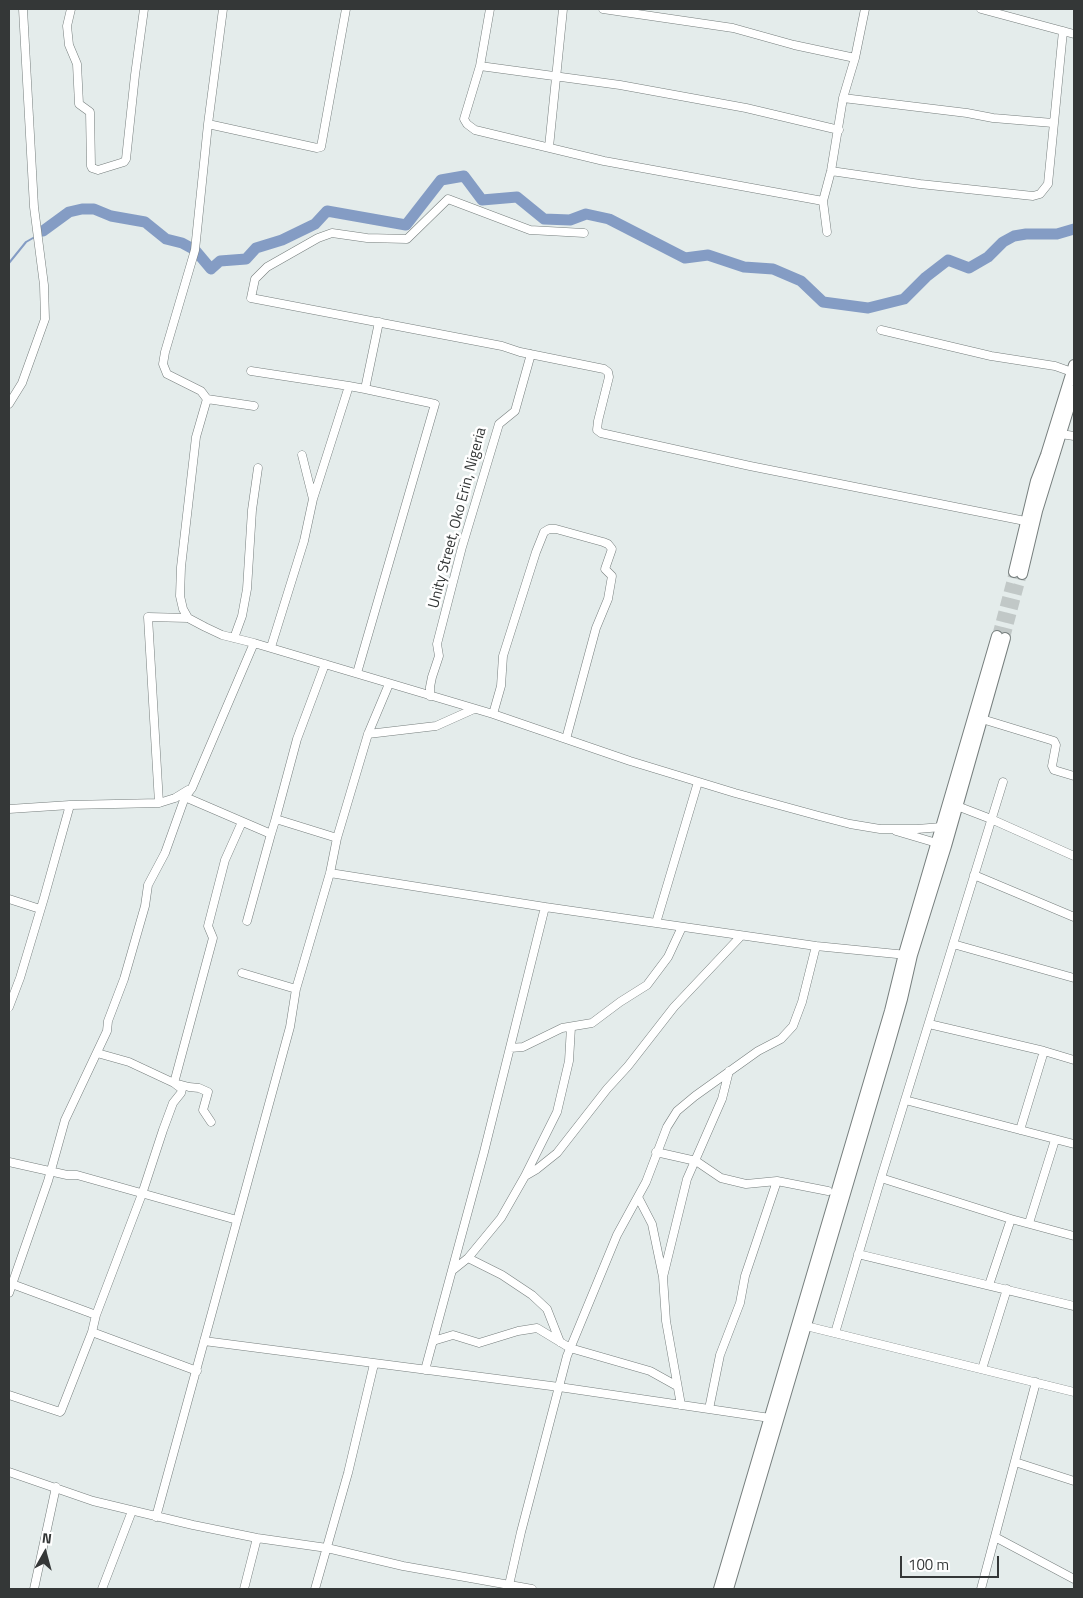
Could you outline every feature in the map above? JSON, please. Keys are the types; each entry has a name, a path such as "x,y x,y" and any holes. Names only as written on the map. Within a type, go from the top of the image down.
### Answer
{"main road":[{"path":"1031,522 1036,481 1073,369"},
{"path":"1018,573 1031,522 1074,391"},
{"path":"720,1589 890,1011 942,845 958,806 982,719 1001,637 964,747 942,828 942,845"},
{"path":"728,1589 902,999 908,955"}],"street":[{"path":"9,404 22,383 45,319 44,285 34,207 23,9"},
{"path":"71,9 67,26 69,45 77,64 79,104 90,112 91,166 98,170 124,162 126,159 144,9"},
{"path":"223,9 208,124 196,246 163,364 167,374 201,390 207,399 254,406"},
{"path":"208,124 317,148 321,147 346,9"},
{"path":"490,9 480,66 464,119 475,130 631,167 823,200"},
{"path":"549,147 563,9"},
{"path":"603,9 733,28 794,45 855,58"},
{"path":"827,232 823,200 839,130 843,98 855,58 865,9"},
{"path":"981,9 1074,34"},
{"path":"831,170 920,184 1033,196 1040,194 1048,184 1063,31"},
{"path":"480,66 620,84 737,106 839,130"},
{"path":"843,98 921,106 993,118 1053,123"},
{"path":"584,233 530,230 448,199 407,239 367,238 332,233 318,238 267,267 255,279 251,298 502,346 604,369 608,372 609,377 597,430 601,433 750,466 1031,522"},
{"path":"365,389 379,322"},
{"path":"881,330 991,356 1073,369"},
{"name":"Unity Street, Oko Erin, Nigeria","path":"430,696 430,687 439,656 437,644 499,424 515,411 531,354"},
{"path":"251,371 349,386 435,404 358,673"},
{"path":"271,647 304,541 313,499 349,386"},
{"path":"188,618 183,609 180,596 181,567 196,437 207,399"},
{"path":"1061,434 1074,436"},
{"path":"302,455 313,499"},
{"path":"234,638 242,616 247,589 252,510 258,468"},
{"path":"493,714 501,686 503,656 544,532 549,529 556,529 603,542 612,549 606,569 612,576 608,599 596,628 566,739"},
{"path":"159,803 148,617 188,618 222,635 271,647 493,714 698,782 850,824 891,830 942,845"},
{"path":"9,1294 65,1120 97,1053 124,979 146,906 148,885 165,853 185,798 192,788 254,643"},
{"path":"247,921 297,739 325,664"},
{"path":"156,1517 290,1027 296,989 330,873 337,838 368,734 389,684"},
{"path":"368,734 436,726 474,709"},
{"path":"982,719 1054,741 1056,745 1052,766 1054,770 1074,776"},
{"path":"656,923 698,782"},
{"path":"835,1333 1003,782"},
{"path":"9,809 70,805 159,803 175,798 192,788"},
{"path":"185,798 271,834"},
{"path":"9,1007 20,978 70,805"},
{"path":"958,806 1074,856"},
{"path":"275,821 279,820 337,838"},
{"path":"174,1083 213,938 208,926 225,860 242,822"},
{"path":"891,830 942,828"},
{"path":"330,873 741,936 908,955"},
{"path":"974,875 1074,917"},
{"path":"9,899 40,909"},
{"path":"425,1370 453,1270 545,907"},
{"path":"510,1048 523,1047 562,1028 592,1023 646,985 668,957 682,927"},
{"path":"525,1176 557,1153 674,1006 741,936"},
{"path":"953,944 1074,978"},
{"path":"509,1585 521,1532 570,1348 617,1235 646,1182 667,1127 677,1111 729,1071 758,1051 781,1039 793,1026 802,1002 816,946"},
{"path":"242,973 296,989"},
{"path":"929,1024 1044,1051 1074,1060"},
{"path":"453,1270 468,1258 501,1218 525,1176 557,1112 569,1061 571,1027"},
{"path":"1020,1130 1044,1051"},
{"path":"97,1053 129,1062 174,1083 199,1088 208,1092 203,1110 210,1122"},
{"path":"663,1277 687,1179 722,1099 729,1071"},
{"path":"9,1396 61,1412 92,1332 96,1315 142,1194 173,1103 181,1093 182,1089 174,1083"},
{"path":"905,1100 1074,1144"},
{"path":"1029,1223 1055,1140"},
{"path":"656,1152 696,1161 721,1178 746,1184 777,1181 828,1191"},
{"path":"9,1162 67,1175 77,1175 237,1220"},
{"path":"881,1178 1011,1219 1074,1236"},
{"path":"709,1409 720,1355 740,1302 745,1276 777,1181"},
{"path":"638,1197 652,1224 663,1277 666,1321 681,1405"},
{"path":"989,1284 1011,1219"},
{"path":"858,1254 1074,1306"},
{"path":"468,1258 502,1275 532,1295 547,1308 560,1342"},
{"path":"12,1284 96,1315"},
{"path":"982,1369 1007,1289"},
{"path":"806,1326 1074,1392"},
{"path":"433,1341 454,1335 480,1344 518,1331 537,1328 570,1348 650,1372 677,1386"},
{"path":"92,1332 197,1370"},
{"path":"204,1341 559,1387 770,1418"},
{"path":"315,1589 351,1462 374,1364"},
{"path":"981,1589 1036,1382"},
{"path":"1015,1462 1074,1481"},
{"path":"9,1472 93,1501 156,1517 257,1538 327,1548 403,1566 532,1589"},
{"path":"34,1589 56,1487"},
{"path":"102,1589 132,1511"},
{"path":"995,1537 1074,1579"},
{"path":"244,1589 257,1538"}],"waterway":[{"path":"43,231 69,212 94,209 111,216 145,222 166,239 182,243 195,250 211,269 220,261 246,259 256,248 282,240 315,224 327,211 406,225 441,180 464,176 482,200 517,197 544,219 570,220 586,214 609,219 685,258 708,255 744,267 773,269 801,281 823,302 868,308 904,299 926,277 948,260 969,268 988,257 1003,242 1014,236 1057,234 1074,229"},
{"path":"9,263 26,242 33,238"}],"tunnel":[{"path":"997,636 1014,572"},
{"path":"1005,638 1022,574"}]}
